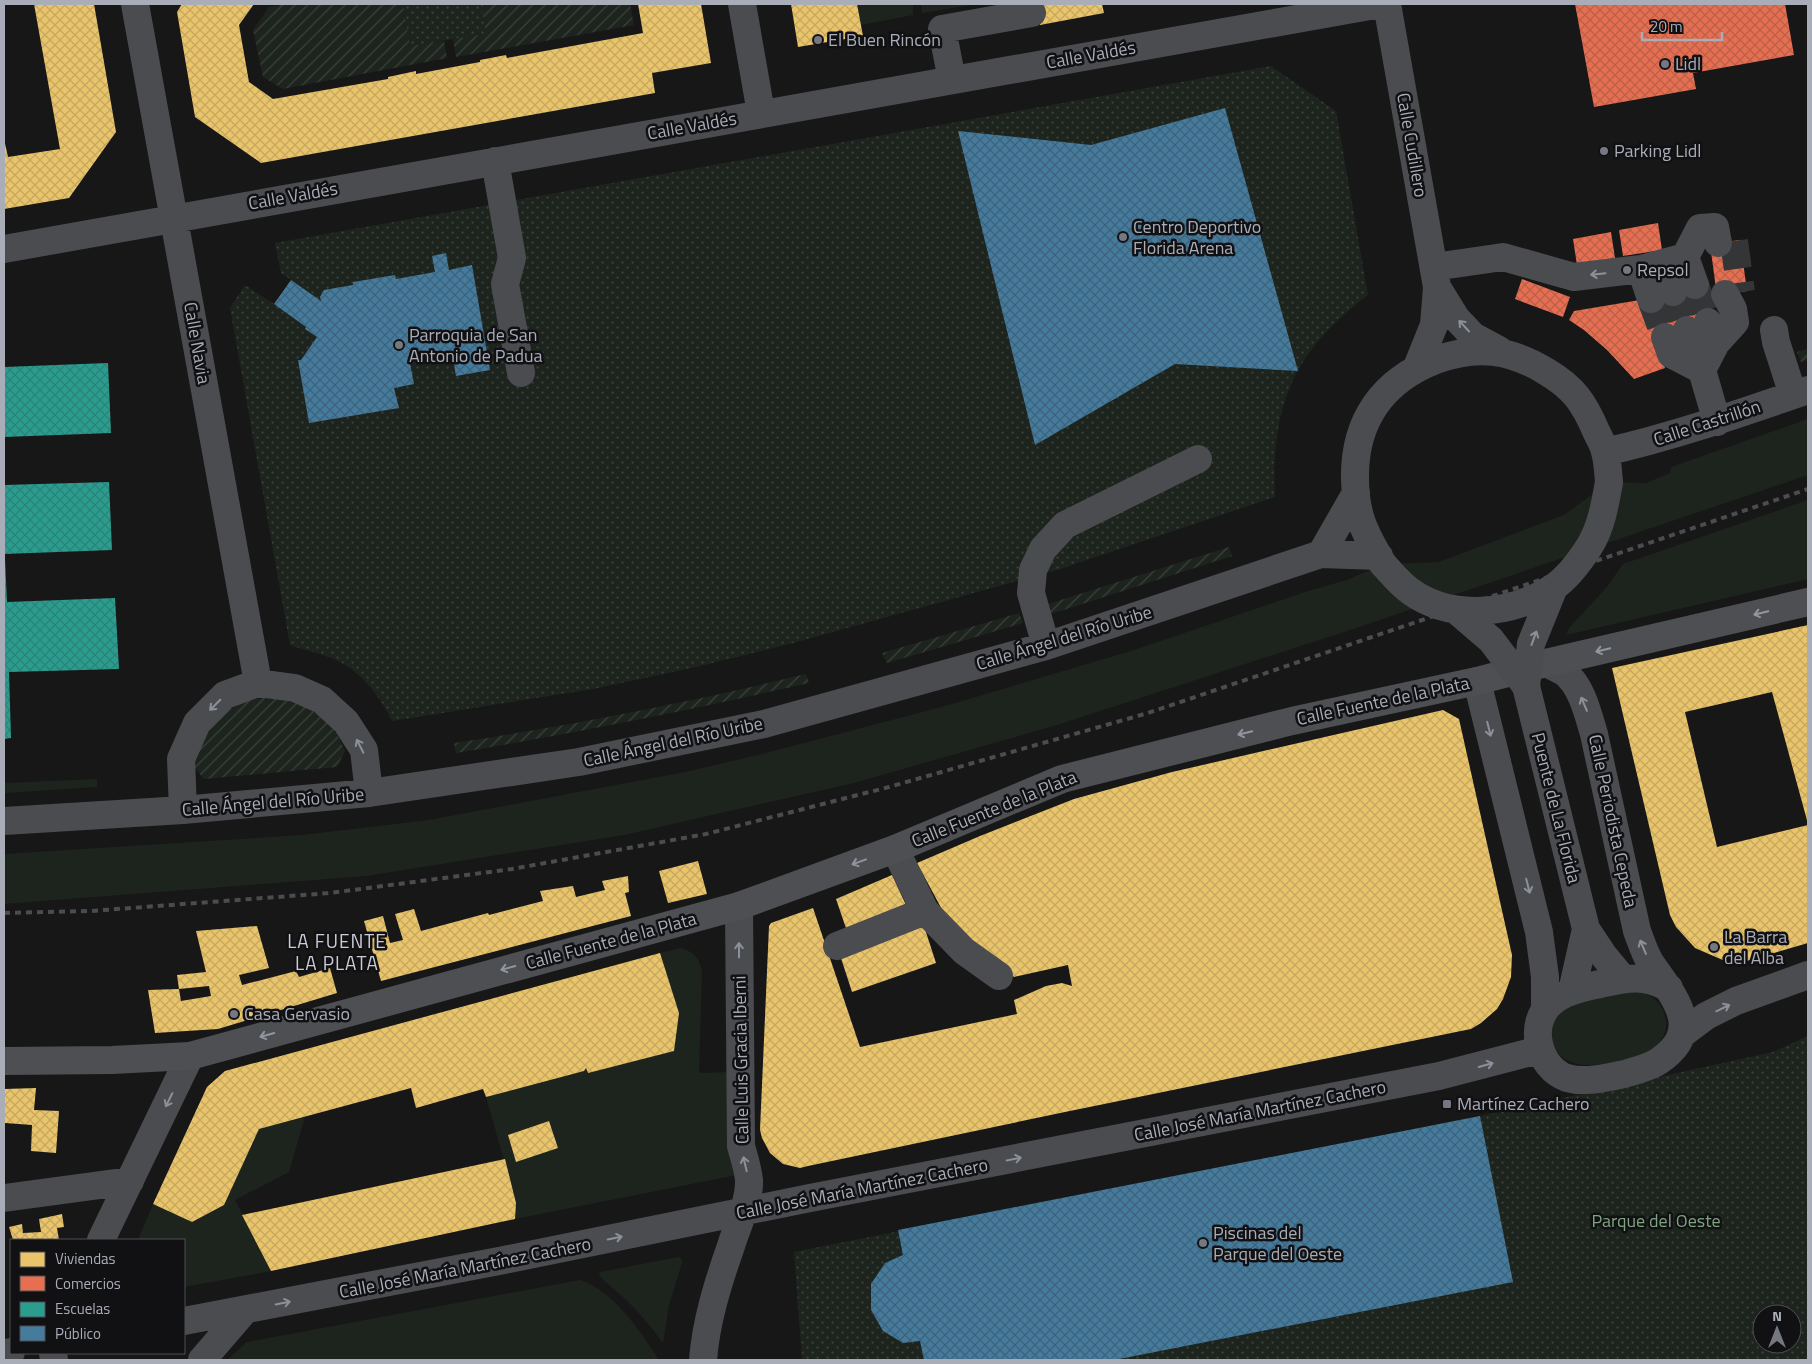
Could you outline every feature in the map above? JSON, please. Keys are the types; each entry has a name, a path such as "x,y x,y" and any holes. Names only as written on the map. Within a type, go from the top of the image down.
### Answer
{"main road":[{"name":"Calle Fuente de la Plata","path":"4,1061 112,1060 190,1056 739,906 895,849 1062,779 1292,721 1478,681 1546,663 1808,602"}],"street":[{"name":"Calle Navia","path":"135,4 258,683"},
{"path":"742,4 762,113"},
{"name":"Calle Valdés","path":"4,249 1381,4"},
{"name":"Calle Cudillero","path":"1387,4 1435,277 1434,325 1417,368"},
{"path":"952,80 942,30 1032,13"},
{"path":"495,161 512,258 505,284 521,373"},
{"path":"1435,277 1502,257 1574,277 1663,263 1700,228 1722,237"},
{"path":"1663,263 1673,292 1663,263"},
{"name":"Calle Cudillero","path":"1435,277 1456,318 1473,336 1503,352"},
{"path":"1702,370 1671,354 1694,333 1735,322 1733,298"},
{"path":"1774,330 1776,342 1801,392"},
{"path":"1694,333 1716,422"},
{"path":"1475,350 1503,352 1529,361 1564,382 1584,405 1605,452 1609,482 1605,506 1589,548 1568,574 1554,587 1538,596 1511,606 1477,611 1456,610 1424,600 1410,591 1396,580 1381,560 1361,520 1356,493 1354,459 1362,430 1373,405 1389,388 1417,368 1453,354 1475,350"},
{"name":"Calle Castrillón","path":"1605,452 1716,422 1801,392"},
{"path":"1046,646 1031,593 1033,570 1043,549 1065,525 1198,459"},
{"path":"1321,554 1356,493"},
{"name":"Calle Ángel del Río Uribe","path":"4,821 183,810 369,793 579,762 764,724 1046,646 1321,554 1381,560"},
{"name":"Puente de La Florida","path":"1554,587 1532,644 1526,686 1586,929 1604,956 1623,979"},
{"name":"Puente de La Florida","path":"1456,610 1492,640 1526,686"},
{"name":"Calle Periodista Cepeda","path":"1546,663 1565,673 1576,687 1587,711 1594,734 1636,931 1644,951 1669,988"},
{"path":"1478,681 1539,932 1546,976 1546,1008"},
{"path":"183,810 181,759 197,723 225,695 258,683 295,688 322,700 346,722 364,750 369,793"},
{"path":"895,849 925,911 964,951 999,976"},
{"name":"Calle Luis Gracia Iberni","path":"703,1360 710,1312 731,1245 744,1212 749,1180 741,1146 739,906"},
{"path":"837,946 925,911"},
{"name":"Puente de La Florida","path":"1572,991 1586,929"},
{"path":"1682,1034 1706,1016 1736,1002 1808,975"},
{"path":"1623,979 1650,979 1669,988 1681,1011 1682,1034 1671,1051 1655,1064 1600,1079 1577,1080 1558,1074 1539,1050 1538,1033 1541,1017 1546,1008 1552,1002 1572,991 1623,979"},
{"name":"Calle José María Martínez Cachero","path":"185,1321 1439,1076 1539,1050"},
{"path":"101,1239 190,1056"},
{"path":"4,1198 130,1181"},
{"path":"202,1360 245,1310"}],"green space":[{"path":"287,4 403,4 410,46 444,41 447,58 283,89 263,77 253,30 269,7"},
{"path":"403,4 481,4 486,34 410,46"},
{"path":"481,4 630,4 634,25 456,57 453,39 486,34"},
{"path":"857,4 913,4 913,15 861,25"},
{"path":"921,4 977,4 922,13"},
{"path":"1271,66 1336,111 1368,295 1322,337 1305,359 1292,382 1283,407 1277,434 1275,497 1057,570 793,643 696,667 593,689 392,721 375,693 353,670 334,659 290,645 230,308 245,285 274,304 291,280 281,273 275,243"},
{"path":"1808,349 1808,360 1801,362 1797,352"},
{"path":"1808,419 1808,475 1347,631 1057,725 854,783 624,835 366,876 4,904 4,854 302,835 429,820 685,772 949,705 1134,650 1308,591 1347,580 1383,564 1439,562 1564,515 1609,482 1646,483 1670,473 1671,467"},
{"path":"1808,500 1808,579 1566,635 1569,628 1606,588 1623,564"},
{"path":"1229,547 1232,556 1051,614 1048,604"},
{"path":"1019,613 1023,623 887,663 882,653"},
{"path":"806,674 809,683 721,703 456,753 454,743 543,729 631,712"},
{"path":"264,698 288,698 323,718 335,730 345,751 337,767 204,779 193,766 204,735 218,719 231,709 245,701"},
{"path":"97,779 97,787 4,793 4,783"},
{"path":"680,948 692,953 700,963 702,972 699,1071 701,1073 731,1072 737,1175 515,1219 516,1203 486,1097 584,1071 586,1068 588,1073 660,953","holes":["508,1135 557,1148 516,1161"]},
{"path":"1639,991 1657,1001 1665,1014 1665,1032 1660,1042 1651,1050 1627,1060 1590,1065 1577,1064 1566,1060 1558,1053 1551,1035 1552,1025 1558,1015 1568,1006 1592,997"},
{"name":"Parque del Oeste","path":"1808,1036 1808,1360 802,1360 794,1252 1480,1116 1773,1052"},
{"path":"305,1117 289,1172 235,1200 271,1271 185,1287 185,1239 138,1239 153,1204 192,1222 224,1205 259,1129"},
{"path":"679,1257 682,1263 669,1305 663,1343 635,1309 599,1274 600,1272"},
{"path":"580,1280 592,1285 615,1302 635,1325 659,1360 227,1360 247,1342"}],"building: Viviendas":[{"path":"34,4 94,4 116,132 69,198 4,209 4,139 8,157 60,149"},
{"path":"182,4 254,4 239,25 249,82 273,99 388,79 388,77 416,71 416,74 506,55 507,58 643,33 638,4 701,4 711,63 652,73 655,93 261,163 195,117 177,12"},
{"path":"791,4 857,4 863,36 798,47"},
{"path":"1036,4 1102,4 1104,13 1040,25"},
{"path":"1808,625 1808,824 1772,692 1685,712 1717,847 1808,825 1808,943 1743,962 1725,961 1695,948 1676,927 1670,915 1612,668"},
{"path":"1443,710 1459,719 1512,955 1511,977 1503,999 1497,1009 1481,1023 1471,1029 800,1168 783,1164 770,1153 760,1130 769,926 771,923 813,908 860,1047 1017,1014 1014,1000 1046,986 1062,983 1072,986 1068,965 1014,977 956,929 946,917 917,863 1074,799 1172,772"},
{"path":"698,861 707,894 668,903 659,871"},
{"path":"892,875 906,905 848,934 836,899"},
{"path":"628,876 629,892 625,893 631,916 381,981 364,921 383,916 390,943 403,940 395,914 414,909 421,931 543,901 540,891 573,886 576,897 605,890 602,881"},
{"path":"257,926 269,968 239,975 242,985 296,971 299,977 330,968 337,993 218,1029 155,1033 148,990 179,989 177,975 206,972 196,931","holes":["209,986 211,996 181,1001 179,989"]},
{"path":"924,926 936,963 852,992 840,955"},
{"path":"660,953 679,1013 674,1051 588,1073 586,1068 584,1071 486,1097 483,1089 416,1108 411,1088 259,1129 224,1205 192,1222 153,1204 207,1087 225,1071"},
{"path":"36,1088 34,1110 59,1111 56,1153 31,1151 32,1125 5,1123 4,1127 4,1089"},
{"path":"549,1121 558,1148 516,1162 508,1135"},
{"path":"505,1159 516,1203 515,1219 271,1271 242,1215"},
{"path":"62,1214 64,1227 57,1228 59,1239 13,1239 9,1227 22,1224 23,1233 41,1232 39,1219"}],"building: Comercios":[{"name":"Lidl","path":"1575,4 1785,4 1794,55 1693,73 1696,89 1594,107"},
{"path":"1658,223 1662,250 1623,256 1619,230"},
{"path":"1611,232 1615,258 1577,265 1573,239"},
{"path":"1740,240 1747,291 1717,296 1710,244"},
{"path":"1522,279 1570,297 1563,317 1515,299"},
{"path":"1702,283 1715,321 1654,340 1665,368 1634,379 1607,350 1569,320 1574,311 1640,300"}],"building: Escuelas":[{"path":"108,363 111,433 4,437 4,367"},
{"path":"109,482 112,550 4,554 4,485"},
{"path":"4,558 7,602 115,598 119,669 9,672 11,738 4,739"}],"building: Público":[{"name":"Centro Deportivo Florida Arena","path":"1225,108 1298,371 1175,364 1035,445 958,131 1091,145"},
{"name":"Parroquia de San Antonio de Padua","path":"446,253 449,270 472,265 490,370 456,376 452,353 409,358 414,384 394,388 399,408 309,423 298,360 301,360 317,337 274,304 291,280 321,301 320,297 324,290 353,285 353,282 395,275 396,279 435,272 432,256"},
{"name":"Piscinas del Parque del Oeste","path":"1480,1116 1513,1282 1114,1360 924,1360 920,1341 903,1343 883,1331 871,1310 871,1284 885,1263 903,1255 898,1230"}],"tunnel":[{"path":"1734,241 1741,292"},
{"path":"1695,285 1708,322"},
{"path":"1673,292 1687,330"},
{"path":"1651,299 1665,337"}],"railway":[{"path":"4,913 91,911 330,893 512,869 706,834 889,787 1148,713 1808,489"}],"place":[{"name":"El Buen Rincón","path":"818,40"},
{"name":"Lidl","path":"1665,64"},
{"name":"Parking Lidl","path":"1604,151"},
{"name":"Centro Deportivo Florida Arena","path":"1123,237"},
{"name":"Repsol","path":"1627,270"},
{"name":"Parroquia de San Antonio de Padua","path":"399,345"},
{"name":"La Barra del Alba","path":"1714,947"},
{"name":"Casa Gervasio","path":"234,1014"},
{"name":"Martínez Cachero","path":"1447,1104"},
{"name":"Piscinas del Parque del Oeste","path":"1203,1243"}],"district":[{"name":"LA FUENTE LA PLATA","path":"337,952"}]}
